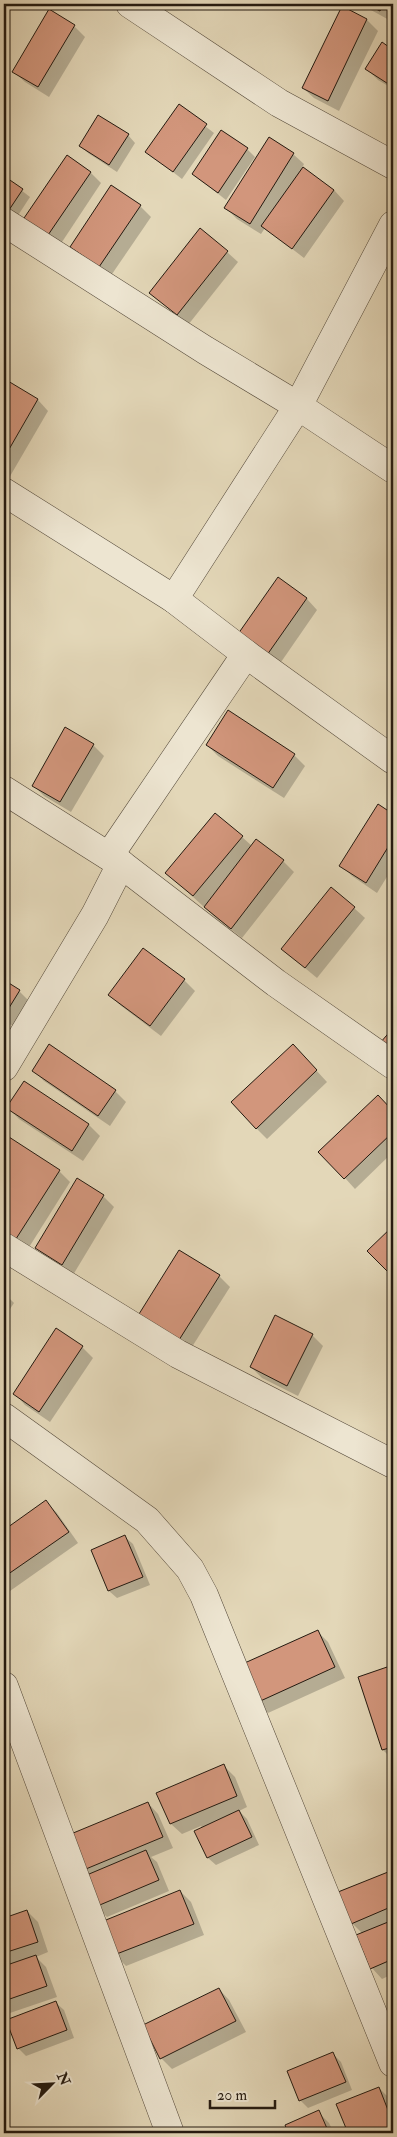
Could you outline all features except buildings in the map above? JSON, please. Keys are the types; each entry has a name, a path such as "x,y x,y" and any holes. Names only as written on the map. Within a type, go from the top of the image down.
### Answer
{"street":[{"path":"130,4 279,103 393,165"},
{"path":"4,222 205,350 298,406 393,469"},
{"path":"174,599 298,406 393,225"},
{"path":"4,492 174,599 246,654 393,760"},
{"path":"4,1067 95,915 115,860 246,654"},
{"path":"4,790 115,860 276,983 393,1065"},
{"path":"4,1247 178,1354 393,1464"},
{"path":"4,1417 147,1520 190,1568 204,1595 393,2063"},
{"path":"4,1686 170,2133"}]}
